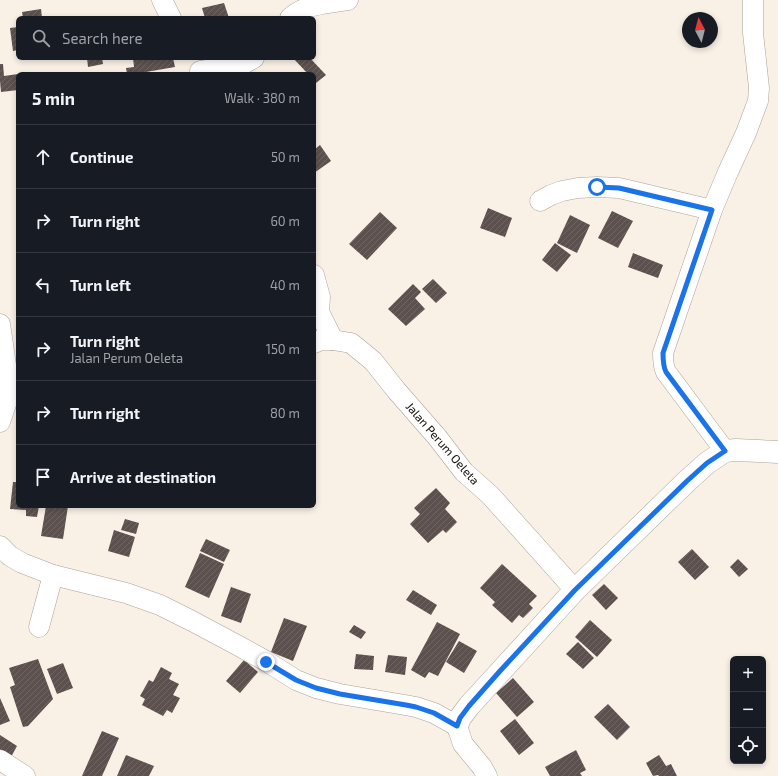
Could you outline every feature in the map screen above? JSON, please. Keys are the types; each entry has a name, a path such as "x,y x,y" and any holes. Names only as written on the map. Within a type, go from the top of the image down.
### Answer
{"street":[{"path":"162,0 171,16"},
{"path":"292,16 300,10 311,6 348,0"},
{"path":"725,451 666,372 662,362 663,353 712,210 746,133 758,101 759,88 753,33 753,0"},
{"path":"198,68 245,63 250,60"},
{"path":"540,201 562,191 578,188 619,188 712,210"},
{"path":"316,282 320,297 319,312 323,341"},
{"path":"0,324 9,392 0,422"},
{"name":"Jalan Perum Oeleta","path":"323,341 351,343 373,361 396,390 438,437 464,472 490,495 575,590"},
{"path":"487,776 482,767 463,744 457,726 460,718 469,706 500,671 575,590 707,463 725,451 736,450 778,452"},
{"path":"0,546 10,556 22,563 53,575 126,593 160,605 192,620 296,680 316,688 340,694 416,707 434,713 457,726"},
{"path":"39,626 53,575"},
{"path":"0,760 26,776"}],"building":[{"path":"224,3 228,16 204,16 202,8"},
{"path":"41,9 42,16 23,16 22,12"},
{"path":"16,27 16,50 13,51 10,28"},
{"path":"87,60 102,60 103,64 88,67"},
{"path":"133,60 173,60 175,67 146,72 127,72 126,68 134,67"},
{"path":"295,60 312,60 326,75 316,83 316,72 306,72"},
{"path":"0,64 3,64 4,76 16,74 16,90 1,92"},
{"path":"320,145 331,161 316,172 316,148"},
{"path":"488,208 512,218 505,237 480,228"},
{"path":"612,211 633,221 618,248 598,238"},
{"path":"380,212 397,228 367,260 349,244"},
{"path":"570,215 590,225 577,253 557,243"},
{"path":"555,243 571,255 557,272 542,260"},
{"path":"633,253 663,265 658,278 628,267"},
{"path":"433,279 447,293 436,303 422,289"},
{"path":"413,284 421,292 415,298 425,309 406,326 388,309"},
{"path":"13,482 16,482 16,508 39,508 37,517 26,516 26,510 10,509"},
{"path":"436,488 450,503 445,509 457,522 446,533 443,530 428,543 410,524 420,514 414,508"},
{"path":"46,508 68,508 63,539 41,536"},
{"path":"125,519 139,523 136,534 121,530"},
{"path":"114,530 135,537 129,557 108,551"},
{"path":"206,539 230,550 224,562 200,551"},
{"path":"692,549 709,567 695,580 678,562"},
{"path":"200,553 224,564 209,598 185,587"},
{"path":"738,559 748,569 739,577 730,567"},
{"path":"502,564 537,596 529,604 533,608 523,618 519,615 512,623 492,605 495,602 480,588"},
{"path":"604,584 618,598 606,610 592,595"},
{"path":"231,587 251,594 241,623 221,616"},
{"path":"413,590 437,605 431,615 406,600"},
{"path":"284,618 307,626 293,661 271,652"},
{"path":"590,620 612,640 597,657 575,637"},
{"path":"437,622 460,634 438,676 429,672 425,678 411,670"},
{"path":"354,625 366,632 361,639 349,632"},
{"path":"459,641 477,651 464,673 446,662"},
{"path":"578,642 594,658 583,669 566,654"},
{"path":"356,654 374,656 373,670 354,669"},
{"path":"388,655 407,657 405,675 385,672"},
{"path":"38,659 53,699 28,726 23,727 10,687 15,685 9,668"},
{"path":"244,660 258,672 240,693 226,681"},
{"path":"63,663 73,688 57,694 47,669"},
{"path":"161,667 172,673 169,679 179,684 173,695 180,698 172,713 167,710 163,716 142,705 145,699 140,696 149,680 153,682"},
{"path":"513,678 534,702 517,717 496,693"},
{"path":"0,698 10,721 0,725"},
{"path":"608,704 630,727 617,740 594,717"},
{"path":"515,719 534,743 519,755 500,731"},
{"path":"102,731 119,738 102,776 82,776"},
{"path":"0,735 17,746 11,757 0,750"},
{"path":"576,750 586,770 580,773 582,776 550,776 545,767"},
{"path":"126,755 154,766 149,776 117,776"},
{"path":"659,755 666,766 671,764 677,776 653,776 646,763"}],"route":[{"path":"266,662 296,680 316,688 340,694 416,707 434,713 457,726 460,718 469,706 575,590 687,481 707,463 725,451 666,372 662,362 663,353 712,210 619,188 597,187"}]}
